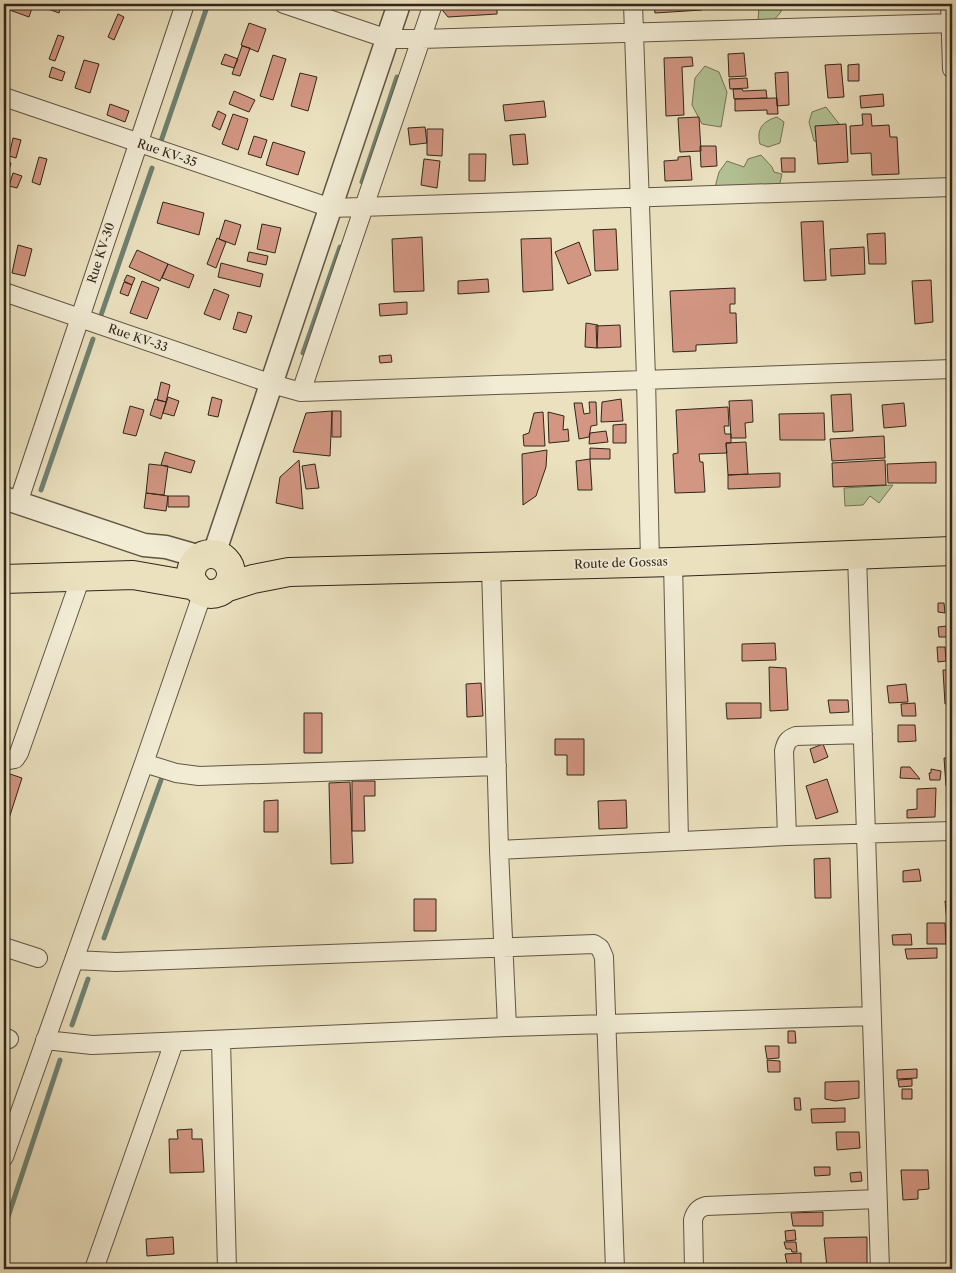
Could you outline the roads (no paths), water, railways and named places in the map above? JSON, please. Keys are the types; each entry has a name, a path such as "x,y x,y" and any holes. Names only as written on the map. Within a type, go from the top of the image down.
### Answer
{"main road":[{"name":"Route de Gossas","path":"133,575 169,565 253,579 289,572 491,568 952,551"},
{"path":"4,579 208,571"}],"street":[{"name":"Rue KV-30","path":"11,500 79,318 185,4"},
{"path":"284,4 388,39 951,23"},
{"path":"4,1157 144,763 399,4"},
{"path":"301,392 433,4"},
{"path":"633,4 646,378 661,562 679,841"},
{"path":"950,4 952,69"},
{"name":"Rue KV-35","path":"4,97 331,208"},
{"path":"331,208 952,187"},
{"name":"Rue KV-33","path":"4,292 272,384 301,392 646,378 952,369"},
{"path":"11,500 144,544 166,548 208,571"},
{"path":"144,544 169,565"},
{"path":"857,555 880,1269"},
{"path":"491,568 506,1027"},
{"path":"4,761 15,759 19,753 81,577"},
{"path":"787,836 786,743 790,738 796,736 863,734"},
{"path":"144,763 176,774 199,776 497,766"},
{"path":"499,850 787,836 952,831"},
{"path":"74,960 116,962 594,944 600,948 604,956 615,1269"},
{"path":"4,947 38,958"},
{"path":"45,1040 82,1045 506,1027 872,1016"},
{"path":"221,1040 227,1269"},
{"path":"94,1269 174,1042"},
{"path":"694,1269 693,1220 700,1208 706,1206 878,1199"}],"waterway":[{"path":"159,147 208,4"},
{"path":"362,182 397,77"},
{"path":"100,318 152,168"},
{"path":"303,353 340,247"},
{"path":"41,490 93,339"},
{"path":"104,938 161,780"},
{"path":"72,1025 88,979"},
{"path":"4,1229 60,1060"}]}
